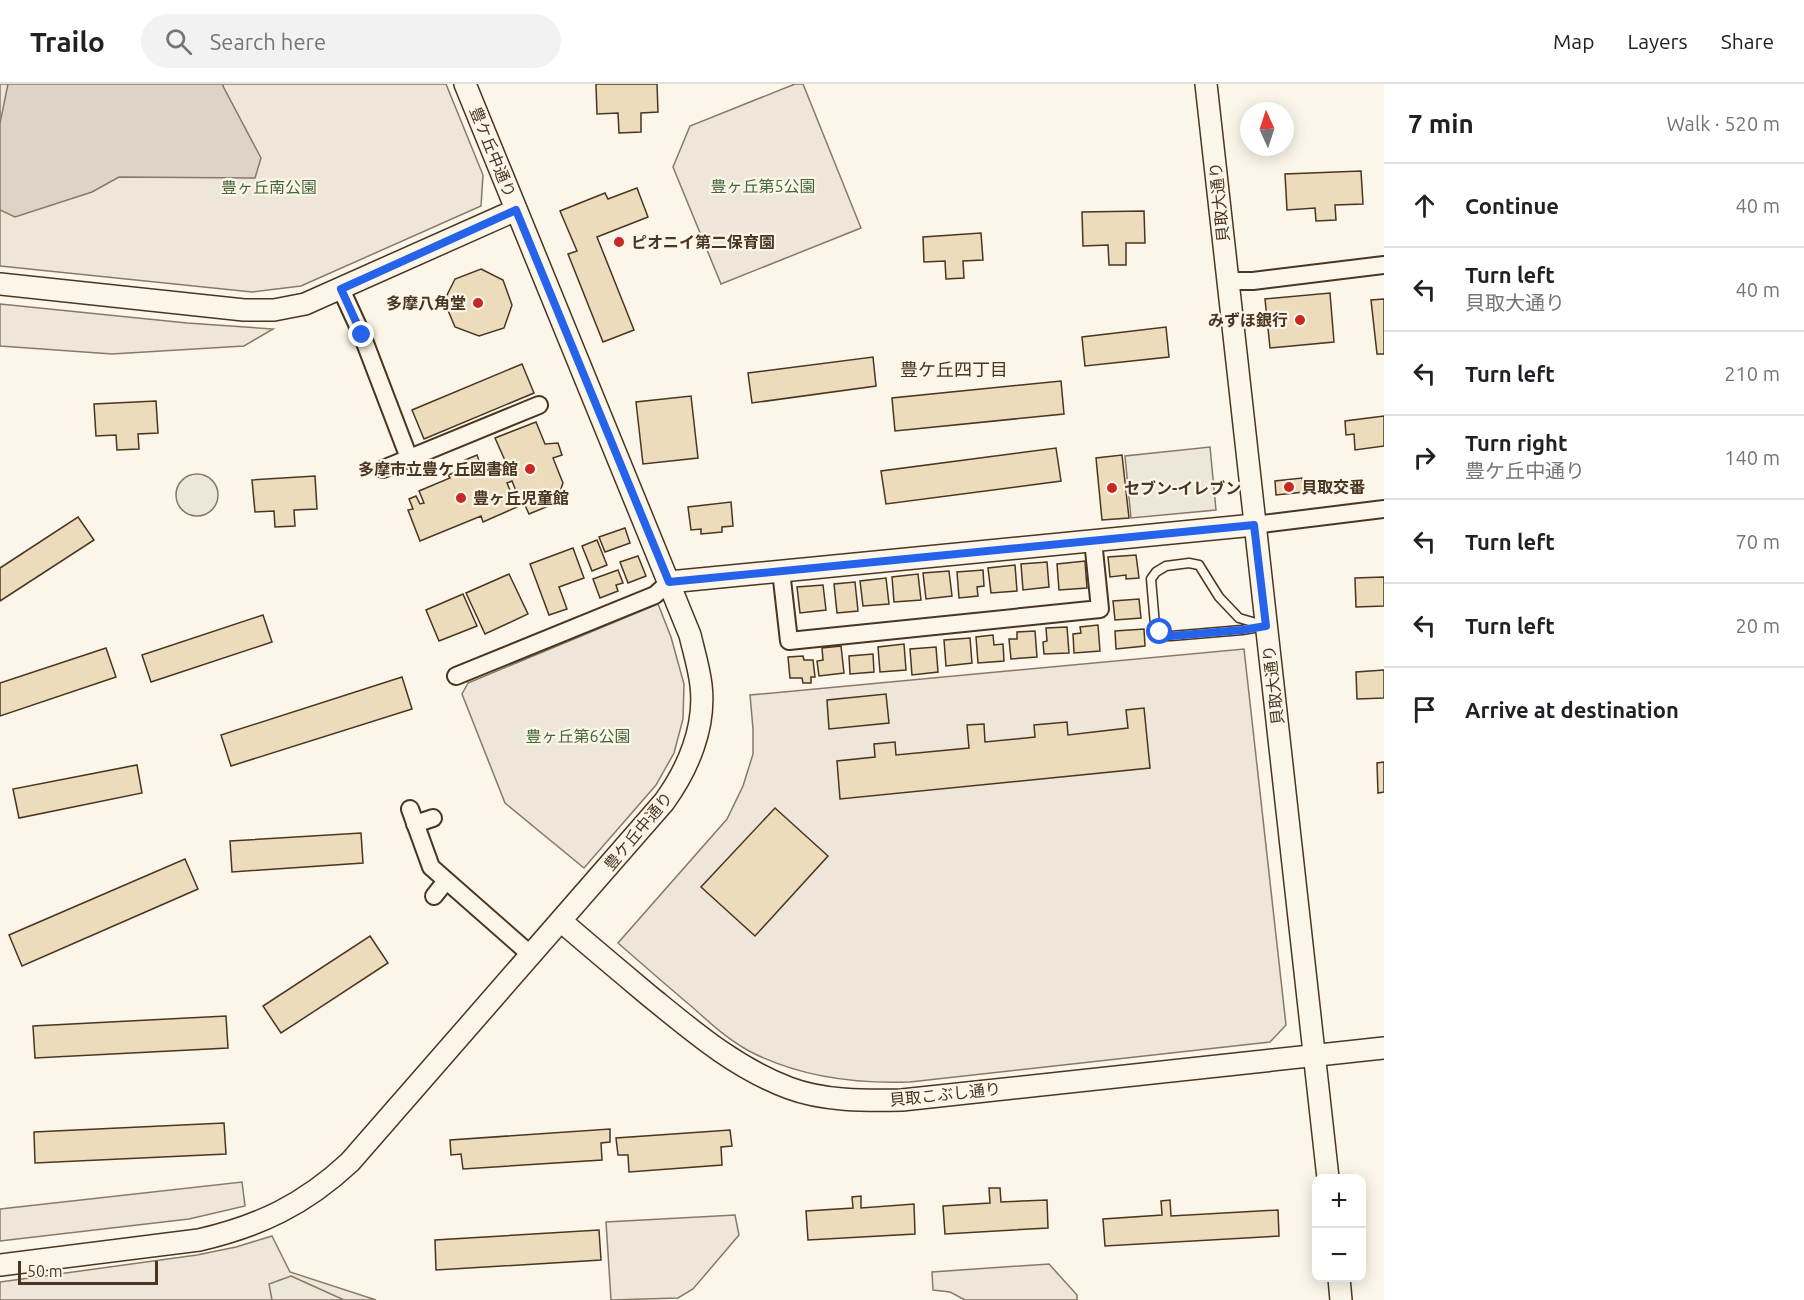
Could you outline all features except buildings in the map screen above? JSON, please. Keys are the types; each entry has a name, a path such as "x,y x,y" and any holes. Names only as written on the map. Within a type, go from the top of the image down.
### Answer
{"street":[{"name":"豊ケ丘中通り","path":"0,1265 199,1240 228,1233 255,1224 290,1207 331,1179 350,1162 664,802 679,782 692,752 700,720 702,688 690,635 465,84"},
{"name":"貝取大通り","path":"1206,84 1327,1174"},
{"path":"0,284 244,310 274,310 305,304 516,210"},
{"path":"1227,280 1253,281 1384,265"},
{"path":"341,289 362,335 409,458"},
{"path":"383,469 539,405"},
{"path":"456,676 655,595 669,582 1254,525 1384,510"},
{"path":"781,571 789,641 1100,609 1093,540"},
{"path":"433,818 412,817 430,867 531,955"},
{"path":"434,896 446,881"},
{"name":"貝取こぶし通り","path":"561,921 701,1039 729,1059 790,1089 825,1096 852,1100 902,1100 1384,1048"},
{"path":"1339,1282 1341,1300"}],"lane":[{"path":"1189,563 1199,565 1219,597 1239,618 1266,626 1167,636 1155,625 1151,579 1156,572 1166,566 1189,563"}],"green space":[{"name":"豊ヶ丘南公園","path":"0,84 446,84 483,175 481,206 301,286 252,292 0,266"},
{"name":"豊ヶ丘第5公園","path":"795,84 803,84 861,228 721,284 673,167 690,126"},
{"path":"0,304 187,323 273,329 244,346 112,354 0,346"},
{"name":"豊ヶ丘第6公園","path":"658,604 671,637 684,684 683,719 674,753 656,785 584,868 505,803 462,694 468,683"},
{"path":"1244,649 1286,1025 1270,1042 910,1082 869,1082 828,1077 807,1073 768,1060 741,1046 711,1024 618,943 727,819 743,786 753,754 750,695"},
{"path":"242,1182 245,1206 189,1219 0,1241 0,1209"},
{"path":"735,1215 739,1235 693,1289 678,1298 611,1300 606,1222"},
{"path":"272,1236 290,1272 376,1300 0,1300 0,1282 197,1255 236,1247"},
{"path":"1049,1264 1077,1295 1077,1300 965,1300 950,1292 933,1290 932,1272"}],"shaded area":[{"path":"8,84 223,84 261,158 255,178 119,177 92,192 15,217 0,210 0,123"},
{"path":"1210,447 1216,510 1131,518 1125,456"},
{"path":"197,474 212,480 218,495 212,510 197,516 182,510 176,495 182,480"},
{"path":"291,1276 344,1300 272,1300 269,1284"}],"place":[{"name":"ピオニイ第二保育園","path":"619,242"},
{"name":"多摩八角堂","path":"478,303"},
{"name":"みずほ銀行","path":"1300,320"},
{"name":"多摩市立豊ケ丘図書館","path":"530,469"},
{"name":"貝取交番","path":"1289,487"},
{"name":"セブン-イレブン","path":"1112,488"},
{"name":"豊ヶ丘児童館","path":"461,498"}],"district":[{"name":"豊ケ丘四丁目","path":"954,369"}],"route":[{"path":"362,335 341,289 516,210 669,582 1254,525 1266,626 1171,636 1160,632"}]}
